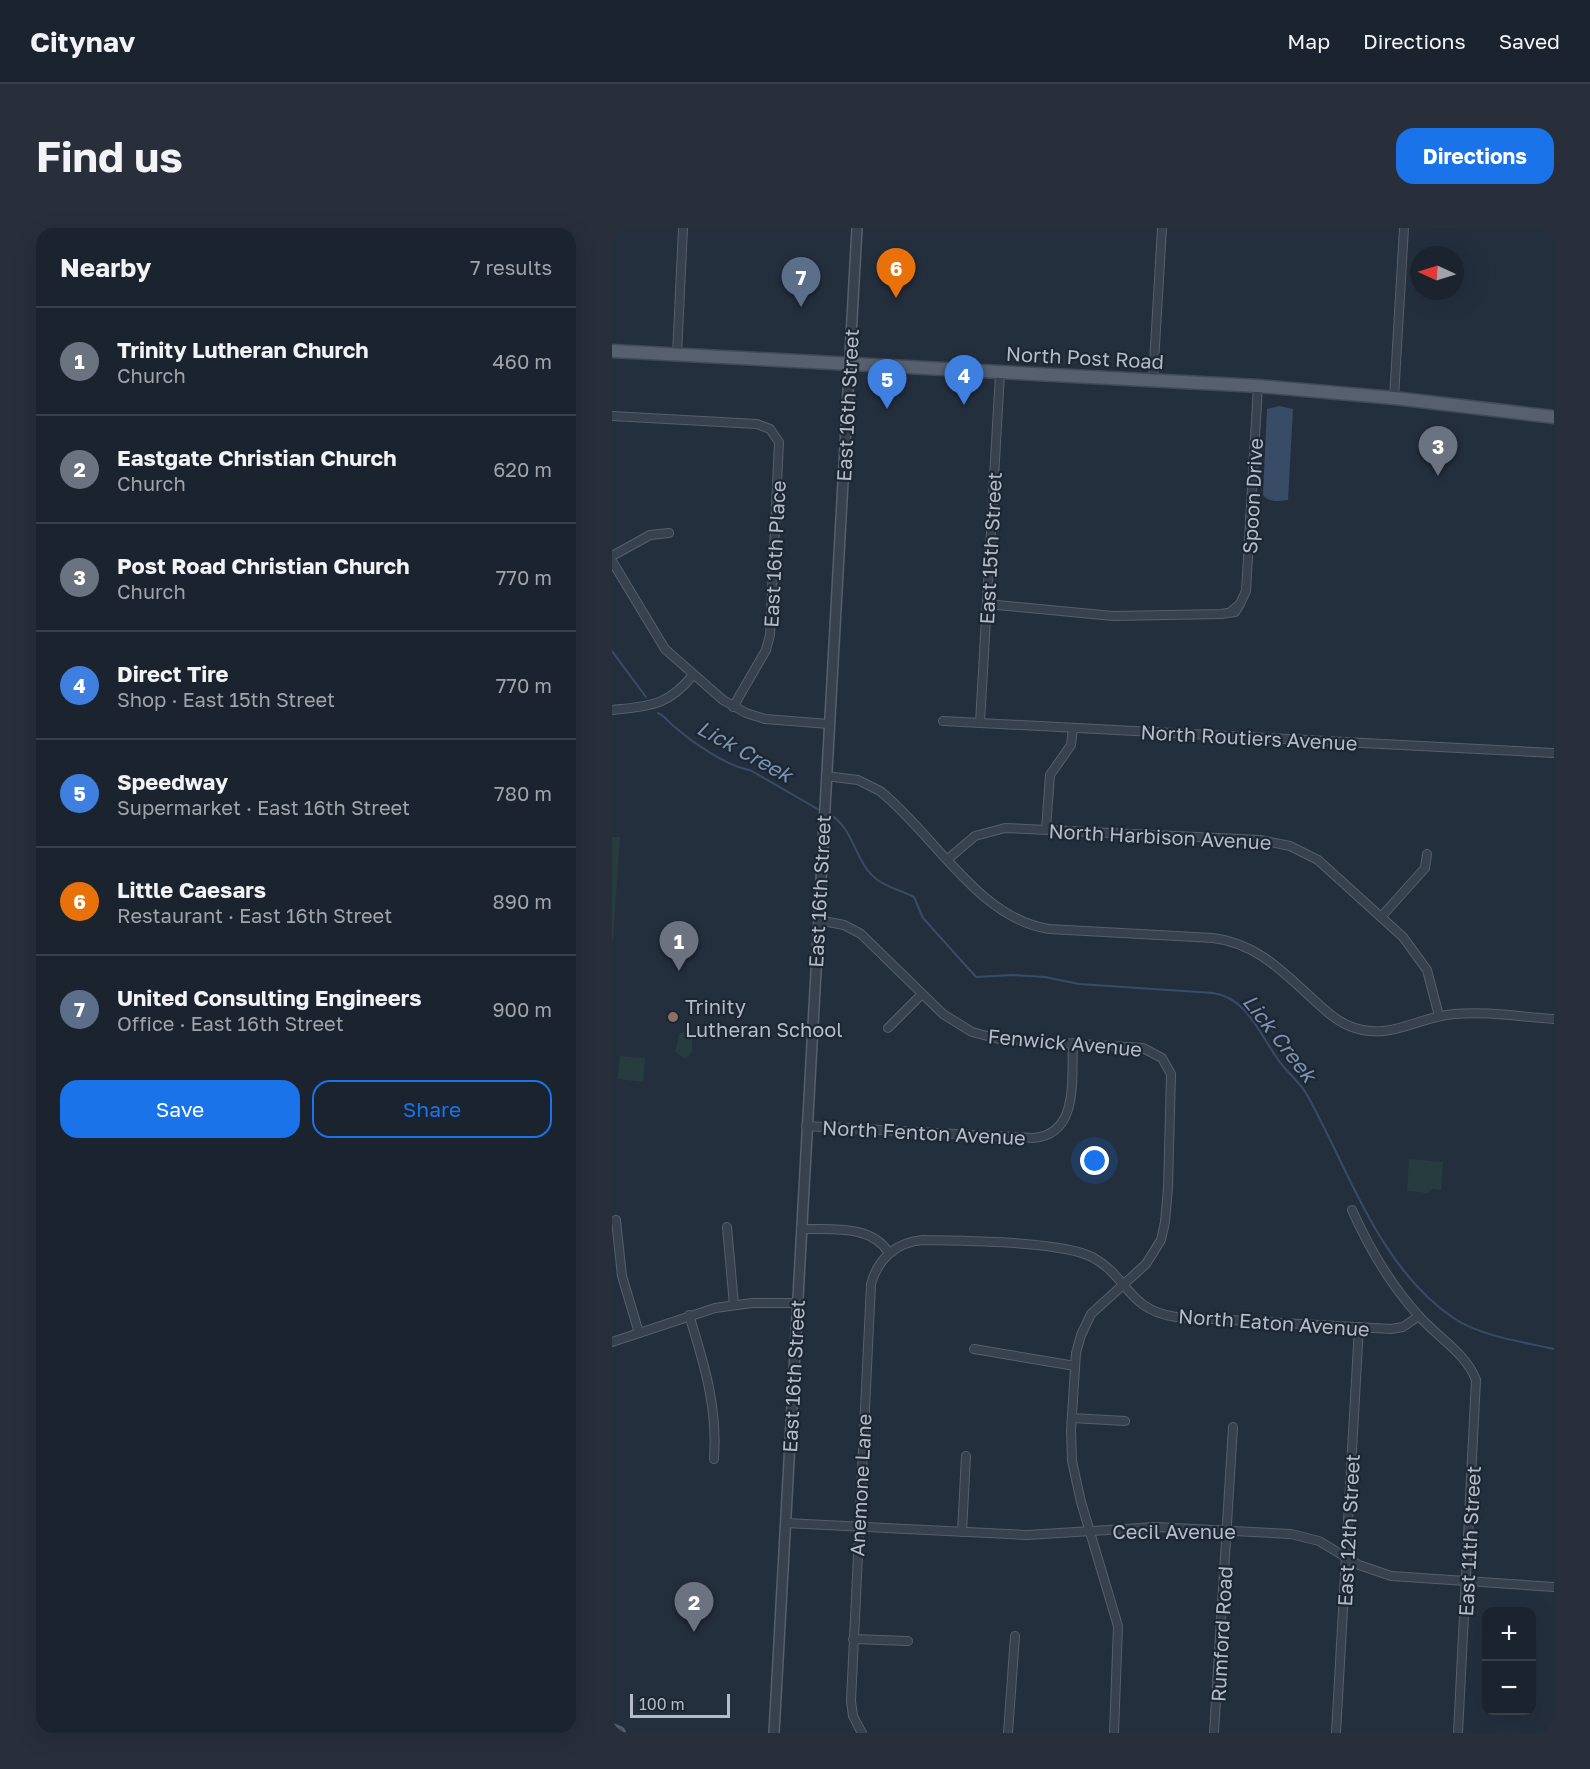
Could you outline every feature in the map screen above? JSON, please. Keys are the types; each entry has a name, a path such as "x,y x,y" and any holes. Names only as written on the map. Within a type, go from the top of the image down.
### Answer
{"main road":[{"name":"North Post Road","path":"612,351 1258,386 1394,398 1554,417"},
{"path":"612,1730 619,1733"}],"street":[{"path":"677,354 683,228"},
{"name":"East 16th Street","path":"774,1733 857,228"},
{"path":"1153,380 1162,228"},
{"path":"1394,398 1404,228"},
{"name":"East 15th Street","path":"980,723 1000,373"},
{"name":"Spoon Drive","path":"987,604 1113,616 1229,613 1238,610 1246,591 1258,386"},
{"name":"East 16th Place","path":"612,416 757,423 772,431 780,450 770,635 766,650 734,706"},
{"path":"669,533 650,535 612,558 661,644 693,675 734,706 770,720 829,724"},
{"path":"612,710 665,701 677,693 693,675"},
{"name":"North Routiers Avenue","path":"943,721 1554,753"},
{"path":"1046,829 1050,775 1071,745 1072,728"},
{"path":"826,776 852,779 875,788 993,905 1024,923 1049,929 1213,938 1238,943 1273,962 1333,1017 1363,1030 1397,1030 1439,1016 1465,1013 1554,1019"},
{"name":"North Harbison Avenue","path":"948,859 967,841 986,831 1005,828 1260,840 1282,843 1318,860 1381,917 1419,956 1432,984 1439,1016"},
{"path":"1381,917 1425,868 1427,854"},
{"name":"Fenwick Avenue","path":"818,920 841,924 861,934 947,1018 978,1034 999,1038 1143,1048 1155,1052 1167,1065 1173,1087 1164,1228 1150,1259 1122,1285"},
{"path":"888,1028 922,994"},
{"name":"North Fenton Avenue","path":"806,1126 1033,1138 1046,1136 1059,1128 1068,1114 1073,1043"},
{"name":"East 11th Street","path":"1352,1210 1374,1254 1419,1316 1459,1355 1474,1374 1478,1390 1458,1733"},
{"path":"616,1220 622,1276 639,1334"},
{"path":"727,1227 734,1305"},
{"path":"801,1228 865,1233 879,1240 889,1253"},
{"name":"North Eaton Avenue","path":"889,1253 908,1242 923,1240 1069,1248 1099,1260 1141,1304 1167,1315 1397,1329 1409,1324 1419,1316"},
{"name":"Anemone Lane","path":"862,1733 855,1722 850,1701 871,1284 876,1270 889,1253"},
{"path":"1114,1733 1118,1626 1075,1476 1072,1418 1078,1341 1087,1321 1097,1307 1122,1285"},
{"path":"612,1342 689,1315 734,1305 797,1304"},
{"path":"689,1315 710,1383 715,1419 714,1459"},
{"name":"East 12th Street","path":"1336,1733 1359,1328"},
{"path":"974,1349 1075,1366"},
{"path":"1072,1418 1125,1421"},
{"name":"Rumford Road","path":"1214,1733 1233,1427"},
{"path":"962,1532 966,1456"},
{"name":"Cecil Avenue","path":"785,1523 1033,1535 1150,1527 1304,1536 1325,1543 1367,1569 1391,1576 1554,1587"},
{"path":"1008,1733 1014,1636"},
{"path":"853,1639 908,1641"}],"green space":[{"path":"612,837 620,837 613,940 612,940"},
{"path":"688,1033 692,1040 692,1052 685,1059 675,1052 679,1034"},
{"path":"620,1056 645,1058 643,1082 618,1079"},
{"path":"1409,1159 1443,1162 1441,1190 1432,1189 1428,1193 1407,1191"}],"water":[{"path":"1279,406 1293,409 1288,500 1274,501 1263,495 1267,409"}],"waterway":[{"name":"Lick Creek","path":"612,651 646,697"},
{"name":"Lick Creek","path":"658,713 701,747 731,764 750,770 821,811"},
{"name":"Lick Creek","path":"829,814 844,828 871,874 879,881 914,897 923,918 976,977 1013,975 1045,977 1079,984 1213,993 1235,1002 1251,1018 1280,1063 1306,1093 1368,1216 1406,1273 1429,1298 1465,1325 1503,1338 1554,1349"}],"place":[{"name":"Little Caesars","path":"896,298"},
{"name":"United Consulting Engineers","path":"801,307"},
{"name":"Direct Tire","path":"964,405"},
{"name":"Speedway","path":"887,409"},
{"name":"Post Road Christian Church","path":"1438,476"},
{"name":"Trinity Lutheran Church","path":"679,971"},
{"name":"Trinity Lutheran School","path":"673,1017"},
{"name":"Eastgate Christian Church","path":"694,1632"}]}
